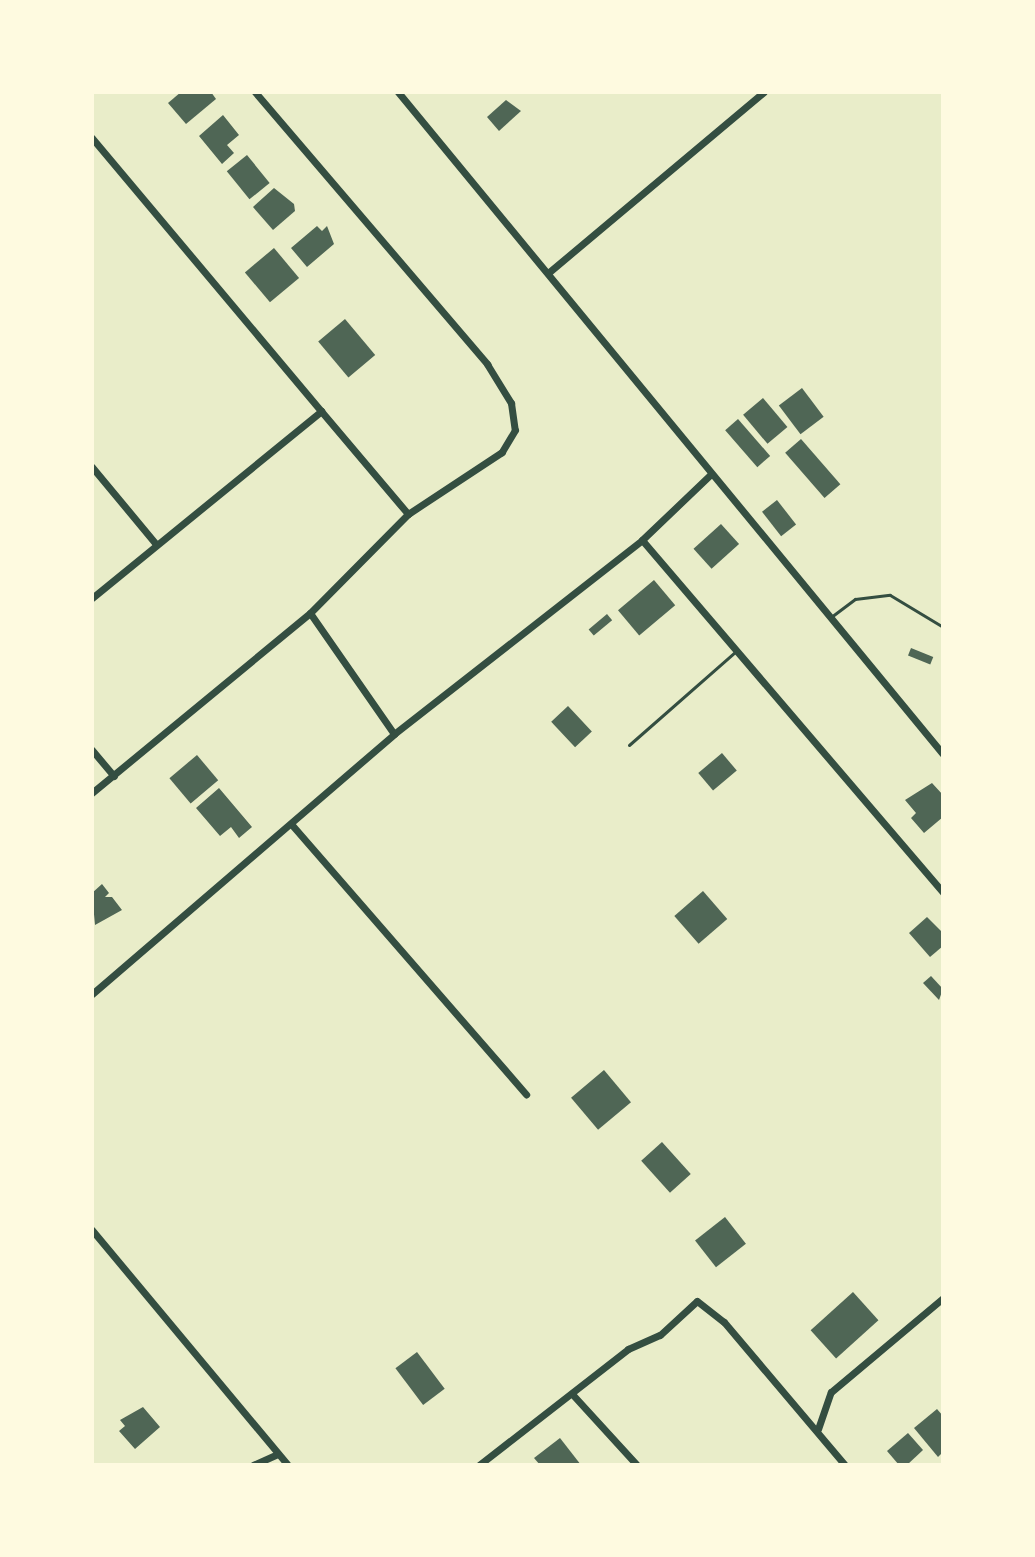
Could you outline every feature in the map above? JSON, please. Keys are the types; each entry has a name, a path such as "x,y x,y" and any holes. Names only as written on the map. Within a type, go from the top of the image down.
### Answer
{"street":[{"path":"92,793 310,613 384,544 408,514 502,452 515,430 511,403 487,364 255,92"},
{"path":"398,92 943,754"},
{"path":"548,273 764,92"},
{"path":"92,138 408,514"},
{"path":"92,598 321,411"},
{"path":"92,467 156,544"},
{"path":"92,994 292,825 394,734 642,540 711,474"},
{"path":"642,540 943,893"},
{"path":"310,613 394,734"},
{"path":"92,750 114,776"},
{"path":"292,825 526,1094"},
{"path":"92,1230 288,1465"},
{"path":"818,1429 831,1392 943,1298"},
{"path":"479,1465 573,1395 628,1349 660,1335 697,1301 724,1322 818,1429 845,1465"},
{"path":"573,1395 637,1465"},
{"path":"253,1465 278,1454"}],"lane":[{"path":"829,619 872,593 890,595 943,627"},
{"path":"629,745 736,651"}],"building":[{"path":"181,92 211,92 216,99 186,124 168,103"},
{"path":"506,100 521,111 499,131 487,117"},
{"path":"223,115 239,135 227,145 234,153 222,164 199,136"},
{"path":"247,155 270,183 249,199 227,171"},
{"path":"274,188 294,204 295,211 273,230 253,207"},
{"path":"317,226 322,231 327,226 334,244 307,267 291,248"},
{"path":"274,248 299,278 270,302 245,272"},
{"path":"345,319 375,355 348,378 318,341"},
{"path":"802,388 824,417 801,434 779,405"},
{"path":"763,398 787,427 768,444 743,415"},
{"path":"738,419 770,456 757,467 725,430"},
{"path":"801,439 840,484 825,498 785,453"},
{"path":"777,500 796,524 781,536 762,512"},
{"path":"721,524 739,544 712,569 694,549"},
{"path":"654,580 675,605 639,635 618,610"},
{"path":"607,614 612,620 594,636 589,629"},
{"path":"911,648 933,657 930,664 908,655"},
{"path":"568,706 592,732 575,747 551,722"},
{"path":"722,753 737,771 713,791 698,773"},
{"path":"197,755 218,780 191,803 169,778"},
{"path":"932,783 943,795 943,817 924,833 911,818 916,813 905,800"},
{"path":"219,788 252,827 239,838 231,827 220,836 196,808"},
{"path":"102,884 109,893 105,897 112,897 122,910 95,925 92,893"},
{"path":"703,891 727,919 699,944 674,916"},
{"path":"927,917 943,933 943,946 930,957 909,933"},
{"path":"931,976 943,989 939,1000 923,983"},
{"path":"604,1070 631,1102 598,1130 571,1098"},
{"path":"662,1142 691,1174 670,1193 641,1161"},
{"path":"725,1217 746,1244 716,1267 695,1240"},
{"path":"853,1292 878,1320 836,1358 811,1330"},
{"path":"417,1352 445,1389 423,1405 395,1368"},
{"path":"143,1407 160,1427 135,1449 119,1431 125,1426 120,1420"},
{"path":"937,1409 943,1416 943,1452 938,1457 914,1428"},
{"path":"908,1433 923,1450 907,1465 899,1465 887,1451"},
{"path":"560,1438 581,1465 540,1465 534,1458"}]}
